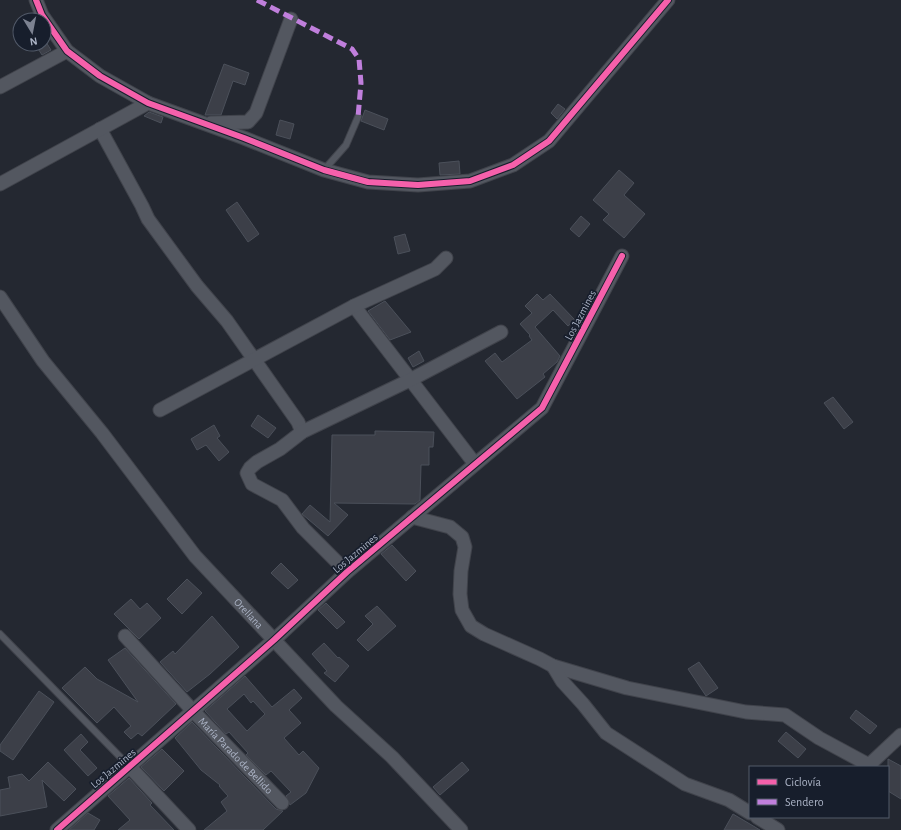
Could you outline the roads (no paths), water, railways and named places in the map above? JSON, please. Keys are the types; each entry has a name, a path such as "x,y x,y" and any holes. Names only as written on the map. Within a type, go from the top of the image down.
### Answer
{"street":[{"path":"36,0 42,15 67,50 100,76 148,103 206,123 324,170 368,182 418,185 470,181 514,165 549,141 668,0"},
{"path":"206,123 248,122 256,113 291,19"},
{"path":"0,87 67,50"},
{"path":"0,184 148,103"},
{"path":"100,129 148,219 197,286 227,321 298,422 302,432"},
{"name":"Los Jazmines","path":"57,830 274,640 347,572 542,408 622,256"},
{"path":"160,410 354,306 435,269 446,258"},
{"name":"Orellana","path":"0,297 43,362 102,432 195,556 336,706 392,757 461,830"},
{"path":"354,306 475,464"},
{"path":"347,572 303,528 282,500 252,484 247,473 250,468 257,462 280,449 302,432 410,380 501,332"},
{"path":"412,517 450,527 462,537 465,547 460,594 462,610 471,626 484,634 553,666 642,691 746,712 785,715 819,738 869,765 901,735"},
{"name":"María Parado de Bellido","path":"125,636 193,711 282,804"},
{"path":"553,666 562,681 584,704 606,733 685,784 729,800 749,811"},
{"path":"130,767 189,830"},
{"path":"759,818 778,830"}],"lane":[{"path":"324,170 346,145 358,118"},
{"path":"0,634 130,767"}]}
